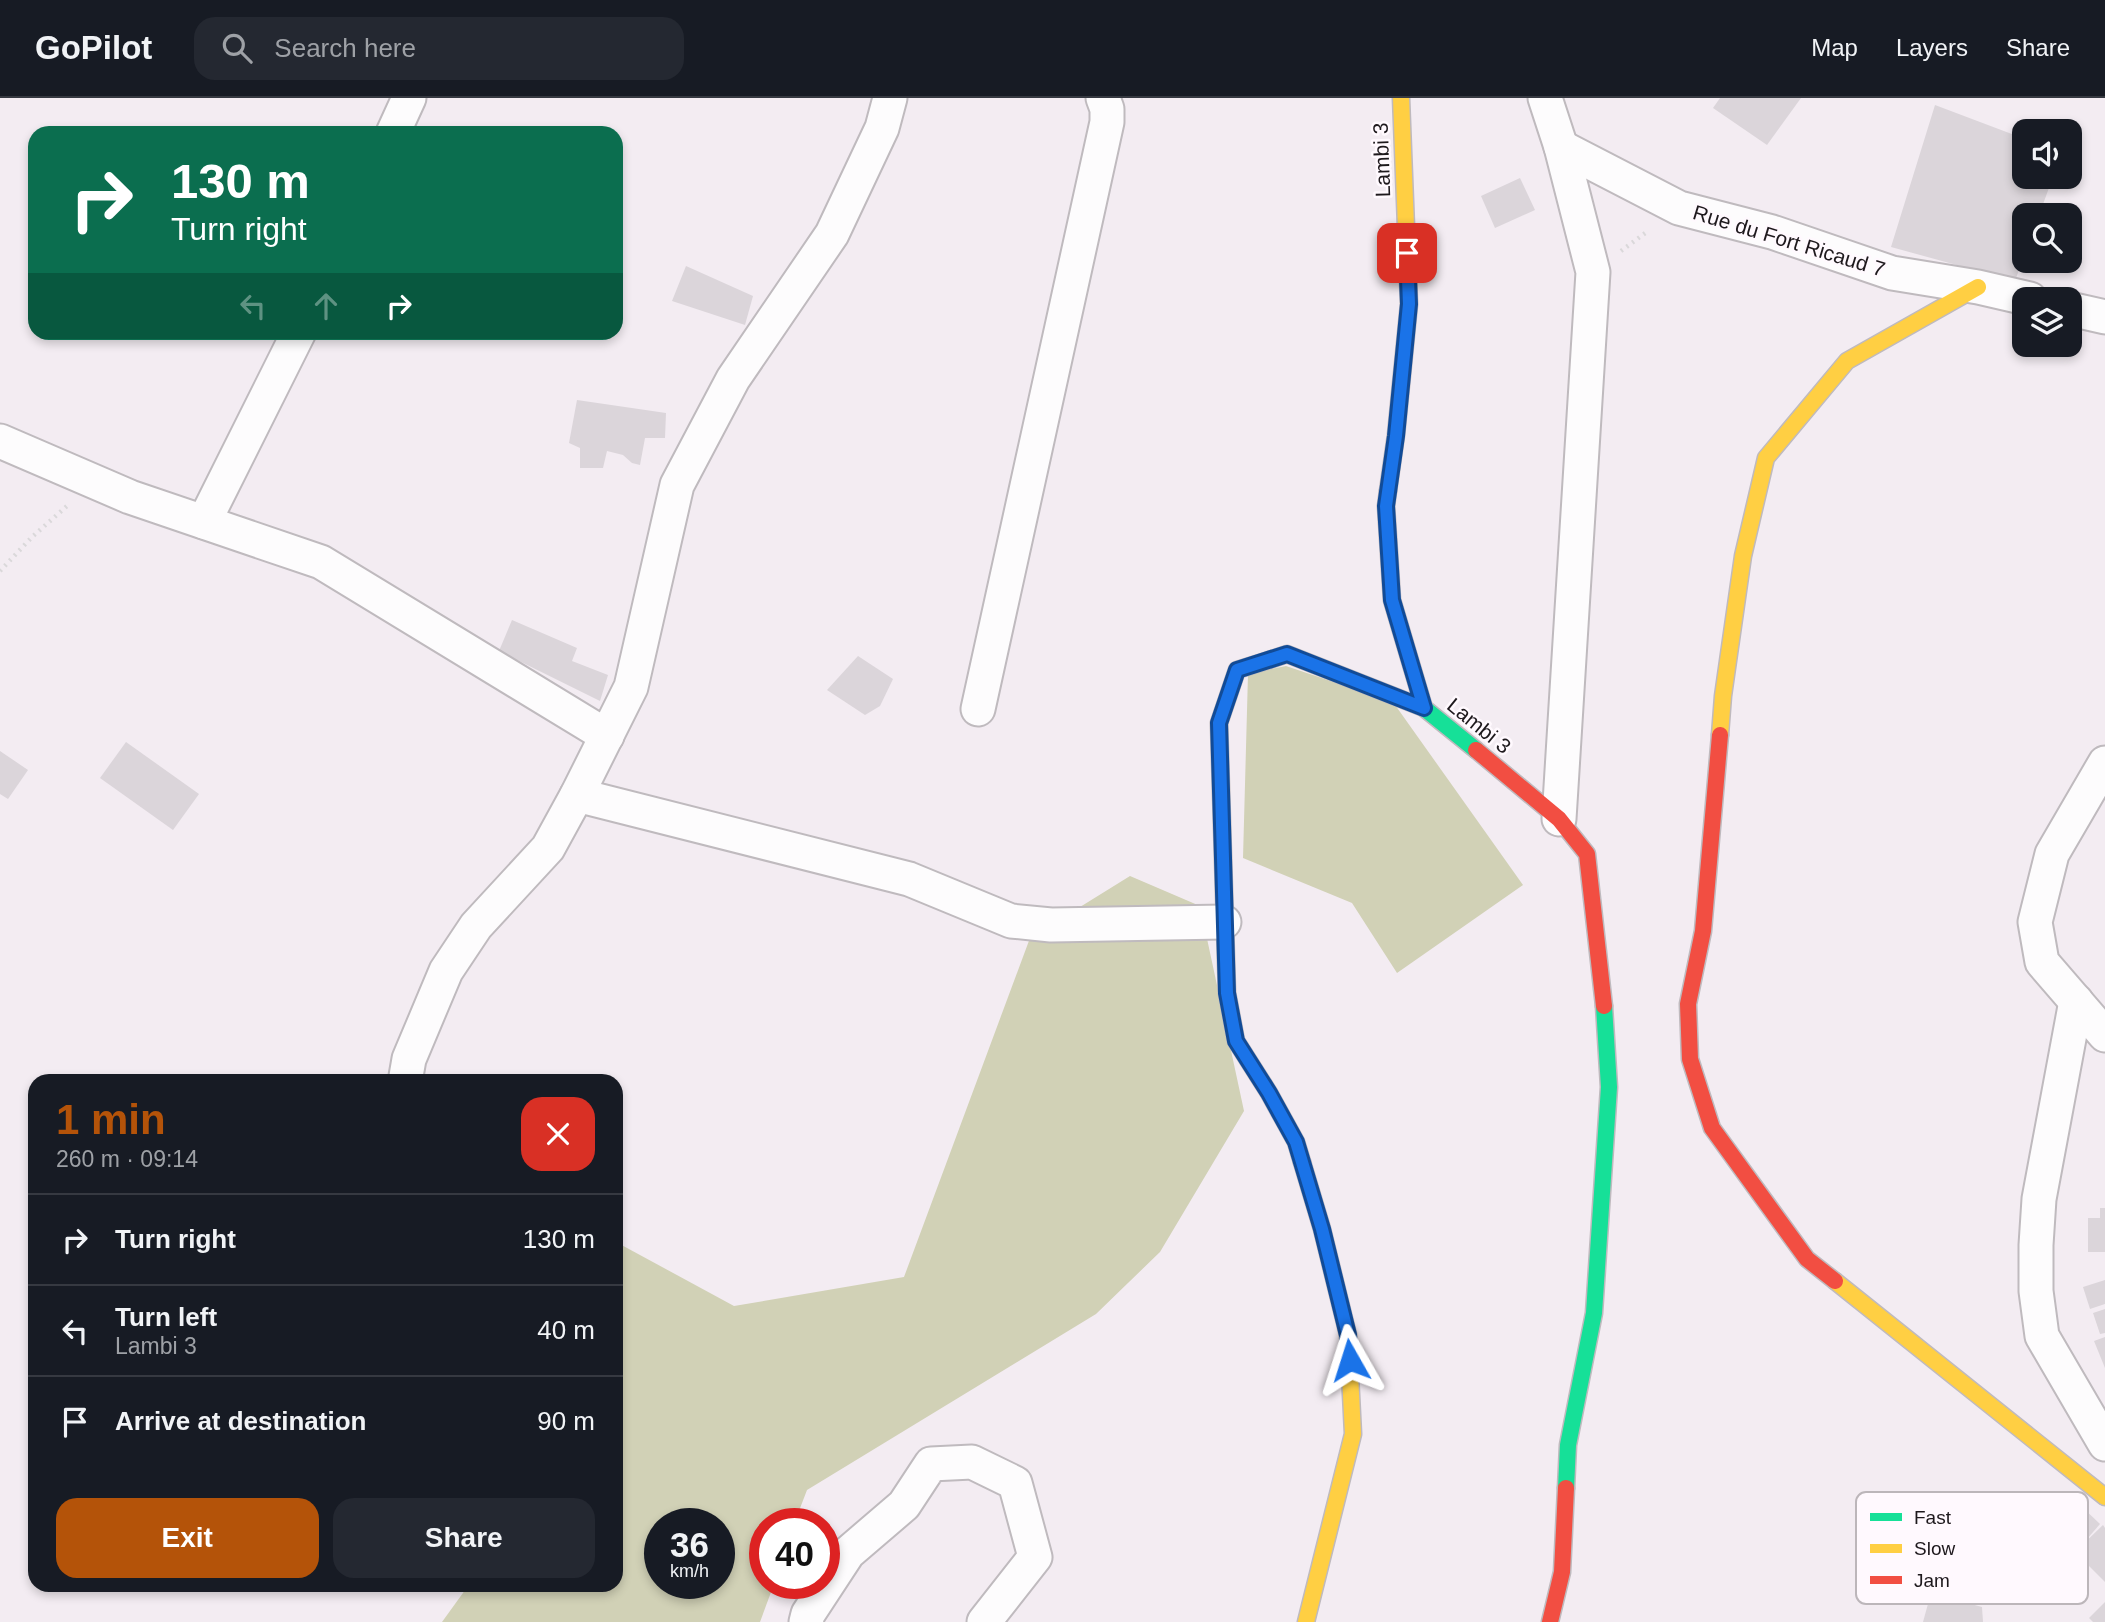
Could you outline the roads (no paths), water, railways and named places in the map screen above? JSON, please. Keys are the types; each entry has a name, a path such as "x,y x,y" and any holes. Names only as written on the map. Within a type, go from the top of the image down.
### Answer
{"street":[{"path":"396,126 409,98"},
{"path":"406,1074 409,1059 446,971 476,926 548,848 578,795 631,687 677,485 733,380 832,234 882,128 890,98"},
{"path":"978,709 1107,122 1107,109 1103,98"},
{"name":"Lambi 3","path":"1401,98 1409,304 1386,506 1392,600 1424,708 1559,819 1587,854 1604,998 1609,1087 1594,1312 1568,1445 1562,1572 1550,1622"},
{"path":"1545,98 1561,147 1592,272 1559,819"},
{"name":"Rue du Fort Ricaud 7","path":"1561,147 1679,208 1772,232 1892,273 2012,295"},
{"path":"1978,287 1847,361 1766,458 1743,556 1723,696 1703,931 1688,1004 1690,1059 1712,1128 1807,1259 2105,1497"},
{"path":"2082,312 2105,317"},
{"path":"204,522 295,340"},
{"path":"0,441 130,497 321,562 607,736"},
{"path":"1306,1622 1353,1434 1348,1335 1322,1229 1296,1142 1236,1041 1227,993 1219,723 1237,670 1287,654 1424,708"},
{"path":"2105,763 2052,854 2035,922 2042,962 2105,1035"},
{"path":"578,795 909,879 1011,921 1051,925 1224,922"},
{"path":"2076,1001 2039,1199 2036,1291 2042,1336 2105,1444"},
{"path":"806,1622 807,1614 848,1553 904,1505 932,1464 972,1462 1015,1483 1035,1557 984,1622"}]}
